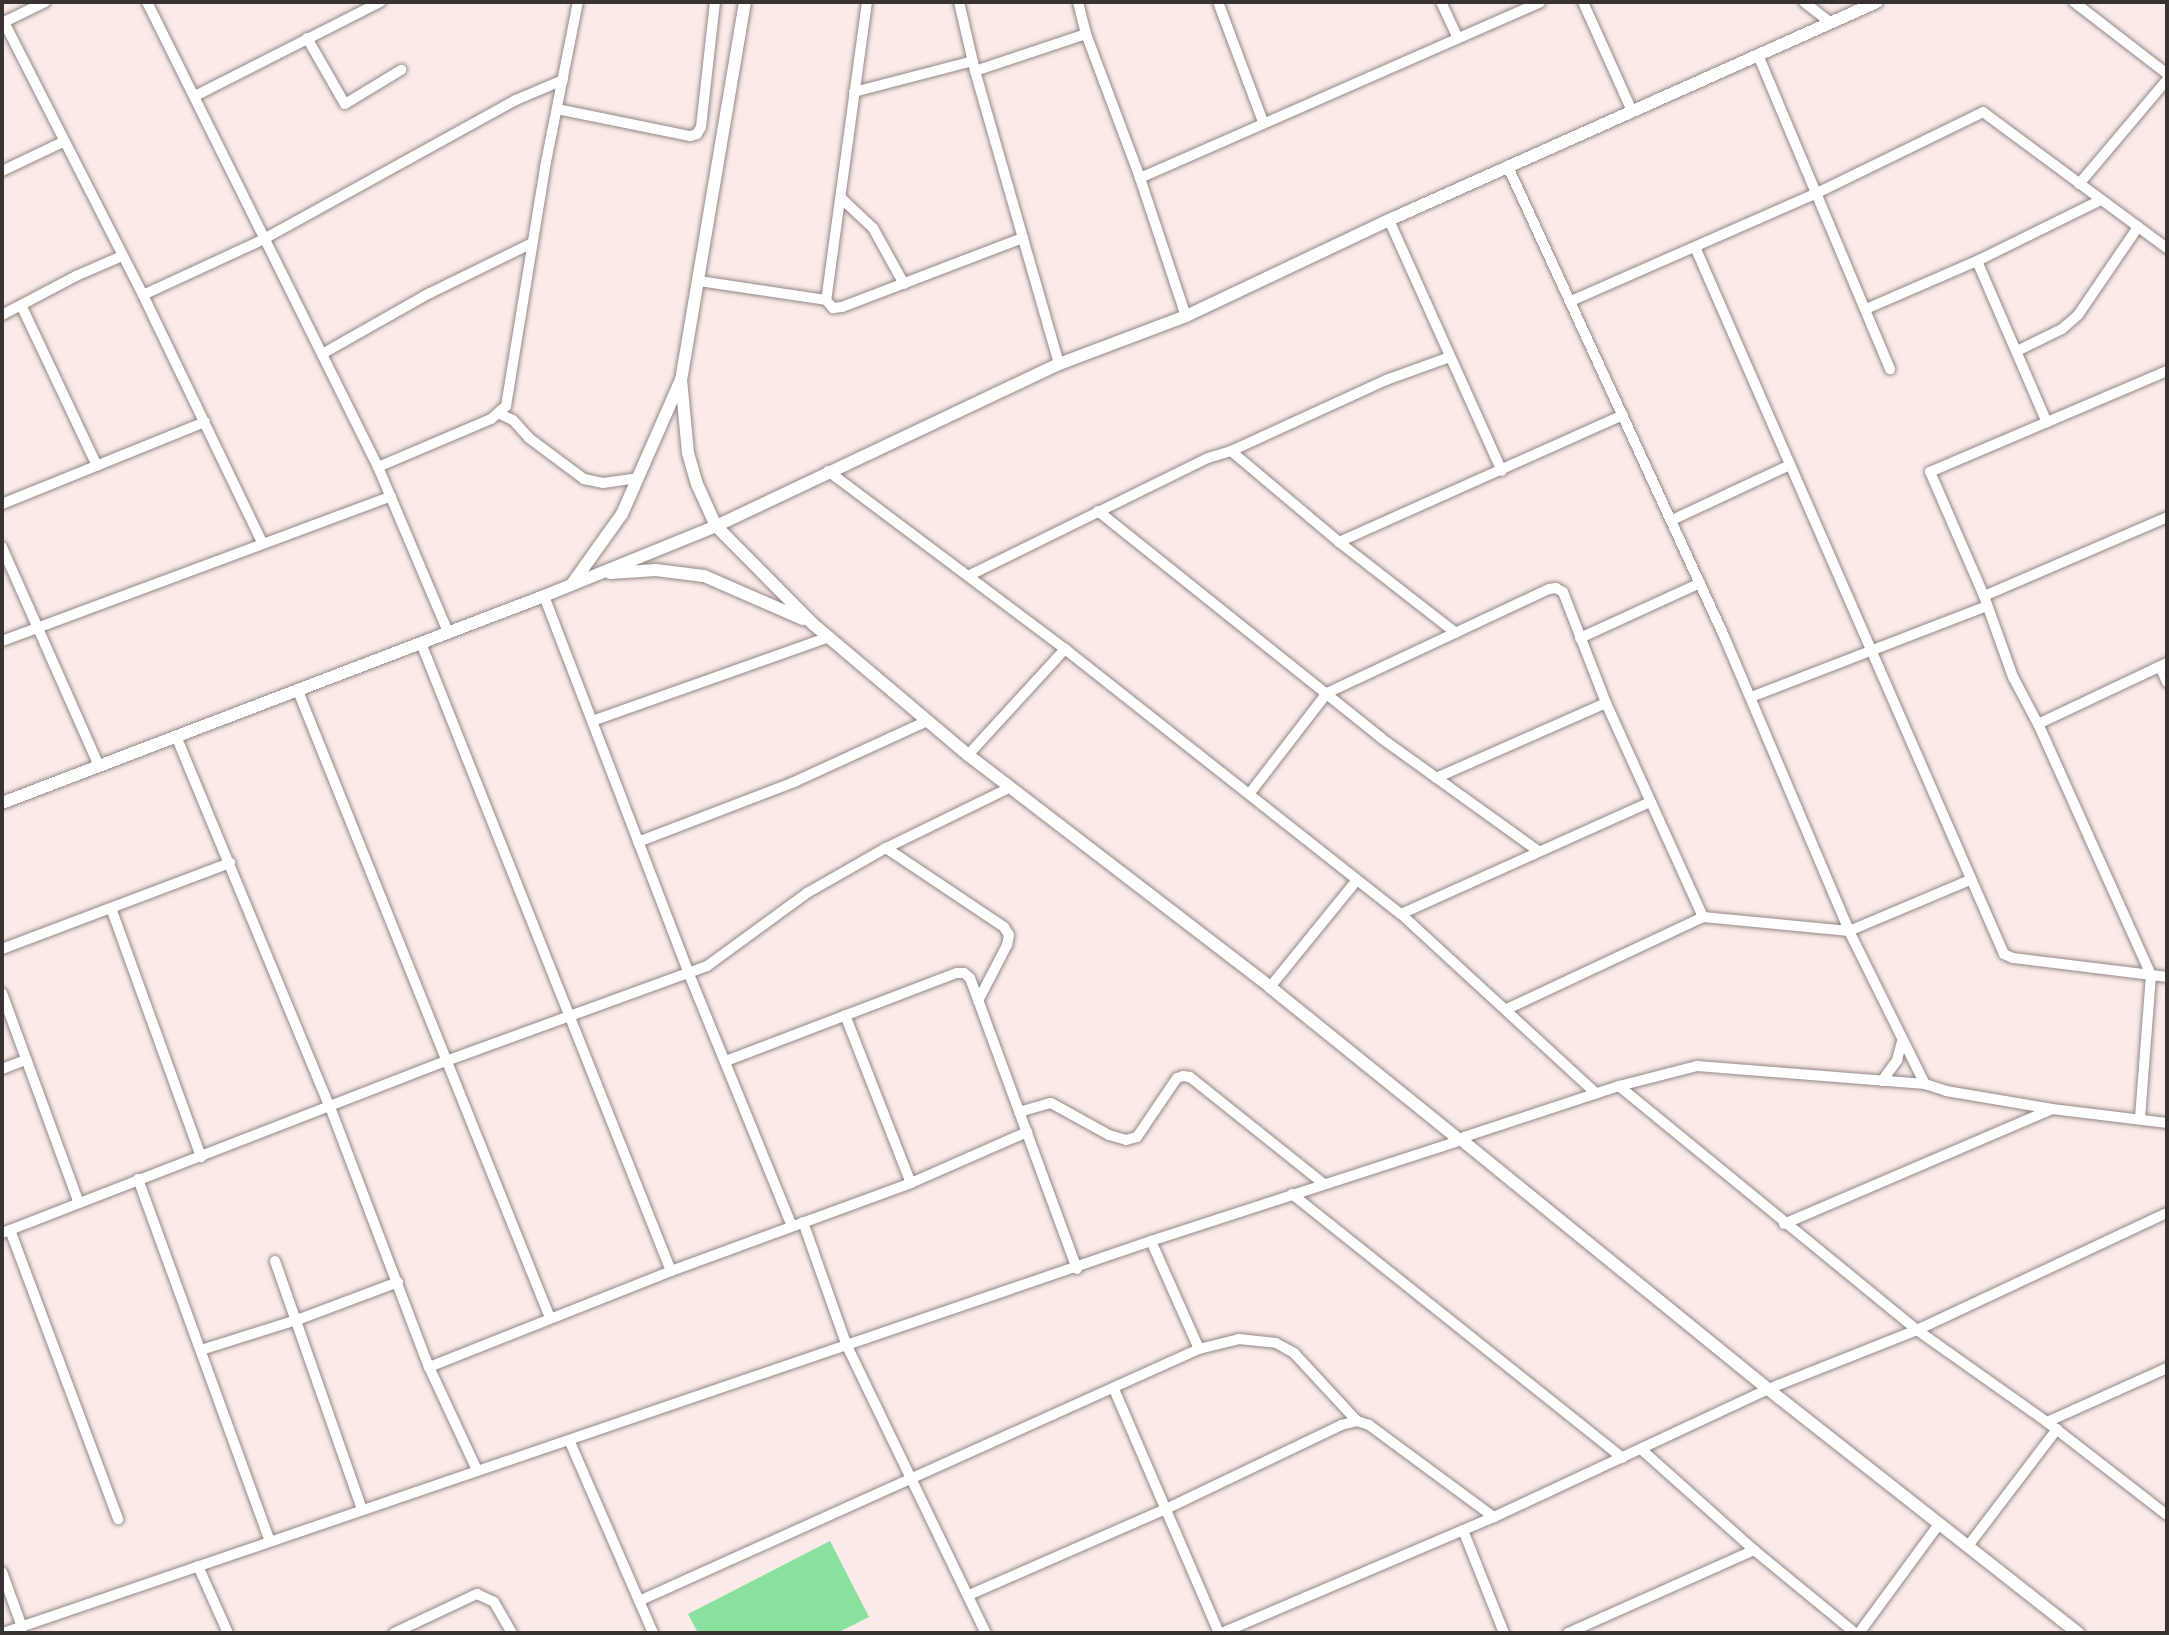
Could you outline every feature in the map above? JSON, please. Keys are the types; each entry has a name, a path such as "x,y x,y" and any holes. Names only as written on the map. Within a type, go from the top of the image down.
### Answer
{"street":[{"path":"45,2 3,22 143,295 262,542"},
{"path":"147,2 378,467 448,632"},
{"path":"195,96 380,2"},
{"path":"378,467 500,414 506,406 532,243 578,2"},
{"path":"557,109 690,136 697,134 701,127 715,2"},
{"path":"572,584 622,514 681,379 745,2"},
{"path":"826,300 867,2"},
{"path":"959,2 974,66 1059,364"},
{"path":"1078,2 1086,34 1140,178 1186,316"},
{"path":"1218,2 1263,122"},
{"path":"1441,2 1457,37"},
{"path":"1140,178 1540,2"},
{"path":"1583,2 1632,111"},
{"path":"1804,2 1831,23"},
{"path":"2,803 544,596 716,526 1059,364 1186,316 1390,220 1877,2"},
{"path":"2074,2 2167,74"},
{"path":"854,92 974,66 1086,34"},
{"path":"307,38 345,104 401,70"},
{"path":"1758,55 1890,369"},
{"path":"143,295 264,239 516,100 564,80"},
{"path":"2079,184 2167,80"},
{"path":"1571,301 1817,193 1983,112 2167,248"},
{"path":"2,171 63,142"},
{"path":"1508,167 1672,520 1751,697 1849,931 1925,1084"},
{"path":"841,198 873,228 904,284"},
{"path":"1866,309 1977,261 2101,200"},
{"path":"1390,220 1502,471"},
{"path":"2017,351 2062,329 2078,315 2138,227"},
{"path":"699,281 826,300 833,308 842,307 1023,238"},
{"path":"323,354 430,293 532,243"},
{"path":"1695,247 1970,880 2007,956 2167,977"},
{"path":"2,315 122,256"},
{"path":"1977,261 2047,423"},
{"path":"21,305 97,466"},
{"path":"968,576 1208,458 1231,451 1359,392 1450,357"},
{"path":"2140,1118 2151,975 2038,724 2013,677 1986,601 1930,471 2167,371"},
{"path":"681,379 688,453 697,484 716,526 813,624 968,755 1270,987 1769,1389 2078,1633"},
{"path":"500,414 513,420 529,438 584,479 603,483 638,478"},
{"path":"1339,542 1623,415"},
{"path":"2,504 205,422"},
{"path":"1231,451 1339,542 1455,633"},
{"path":"1672,520 1790,465"},
{"path":"828,471 1065,649 1401,914 1597,1094"},
{"path":"2,641 391,496"},
{"path":"1098,511 1436,778 1538,851"},
{"path":"1751,697 1872,652 2167,517"},
{"path":"2,547 99,766"},
{"path":"599,573 656,570 704,576 813,624"},
{"path":"1580,638 1700,583"},
{"path":"1250,793 1327,693 1556,588 1563,592 1606,704 1703,917"},
{"path":"544,596 688,974 792,1227"},
{"path":"592,720 829,637"},
{"path":"421,643 671,1271"},
{"path":"968,755 1065,649"},
{"path":"2038,724 2164,665 2167,682"},
{"path":"298,691 550,1318"},
{"path":"1436,778 1606,704"},
{"path":"638,842 794,782 927,721"},
{"path":"176,736 330,1107 429,1367 477,1469"},
{"path":"118,1519 6,1231 446,1060 708,966 807,893 886,848 1011,786"},
{"path":"1401,914 1650,802"},
{"path":"886,848 1004,927 1009,935 1007,945 978,1001"},
{"path":"2,949 230,863"},
{"path":"1270,987 1357,880"},
{"path":"1507,1009 1703,917 1849,931 1970,880"},
{"path":"111,908 201,1157"},
{"path":"726,1061 957,973 970,978 1077,1269"},
{"path":"2,993 78,1201"},
{"path":"845,1015 911,1183"},
{"path":"1882,1081 1897,1060 1902,1041"},
{"path":"2,1069 26,1060"},
{"path":"3,1633 477,1469 570,1442 1077,1269 1151,1241 1619,1086 1698,1066 1925,1084 1946,1091 2052,1109 2167,1123"},
{"path":"1018,1112 1051,1103 1126,1140 1137,1137 1177,1078 1190,1077 1324,1184"},
{"path":"1619,1086 1784,1224 1917,1330 2057,1429 2167,1515"},
{"path":"1784,1224 2052,1109"},
{"path":"429,1367 671,1271 911,1183 1027,1132"},
{"path":"138,1179 270,1541"},
{"path":"1292,1194 1623,1458"},
{"path":"1114,1390 1221,1633 1494,1517 1769,1389 1917,1330 2167,1213"},
{"path":"803,1223 847,1346 986,1633"},
{"path":"1151,1241 1199,1349"},
{"path":"275,1261 362,1509"},
{"path":"201,1350 297,1320 398,1282"},
{"path":"639,1601 1114,1390 1199,1349 1239,1339 1276,1343 1294,1353 1357,1420 1369,1425 1494,1517"},
{"path":"2047,1422 2167,1368"},
{"path":"969,1595 1357,1420"},
{"path":"1968,1546 2057,1429"},
{"path":"570,1442 653,1633"},
{"path":"1641,1448 1754,1550 1857,1633 1939,1524"},
{"path":"1464,1530 1504,1633"},
{"path":"1568,1633 1754,1550"},
{"path":"198,1566 228,1633"},
{"path":"2,1572 22,1627"},
{"path":"394,1633 477,1594 494,1602 512,1633"}],"green space":[{"path":"830,1541 869,1617 837,1633 698,1633 688,1614"}]}
